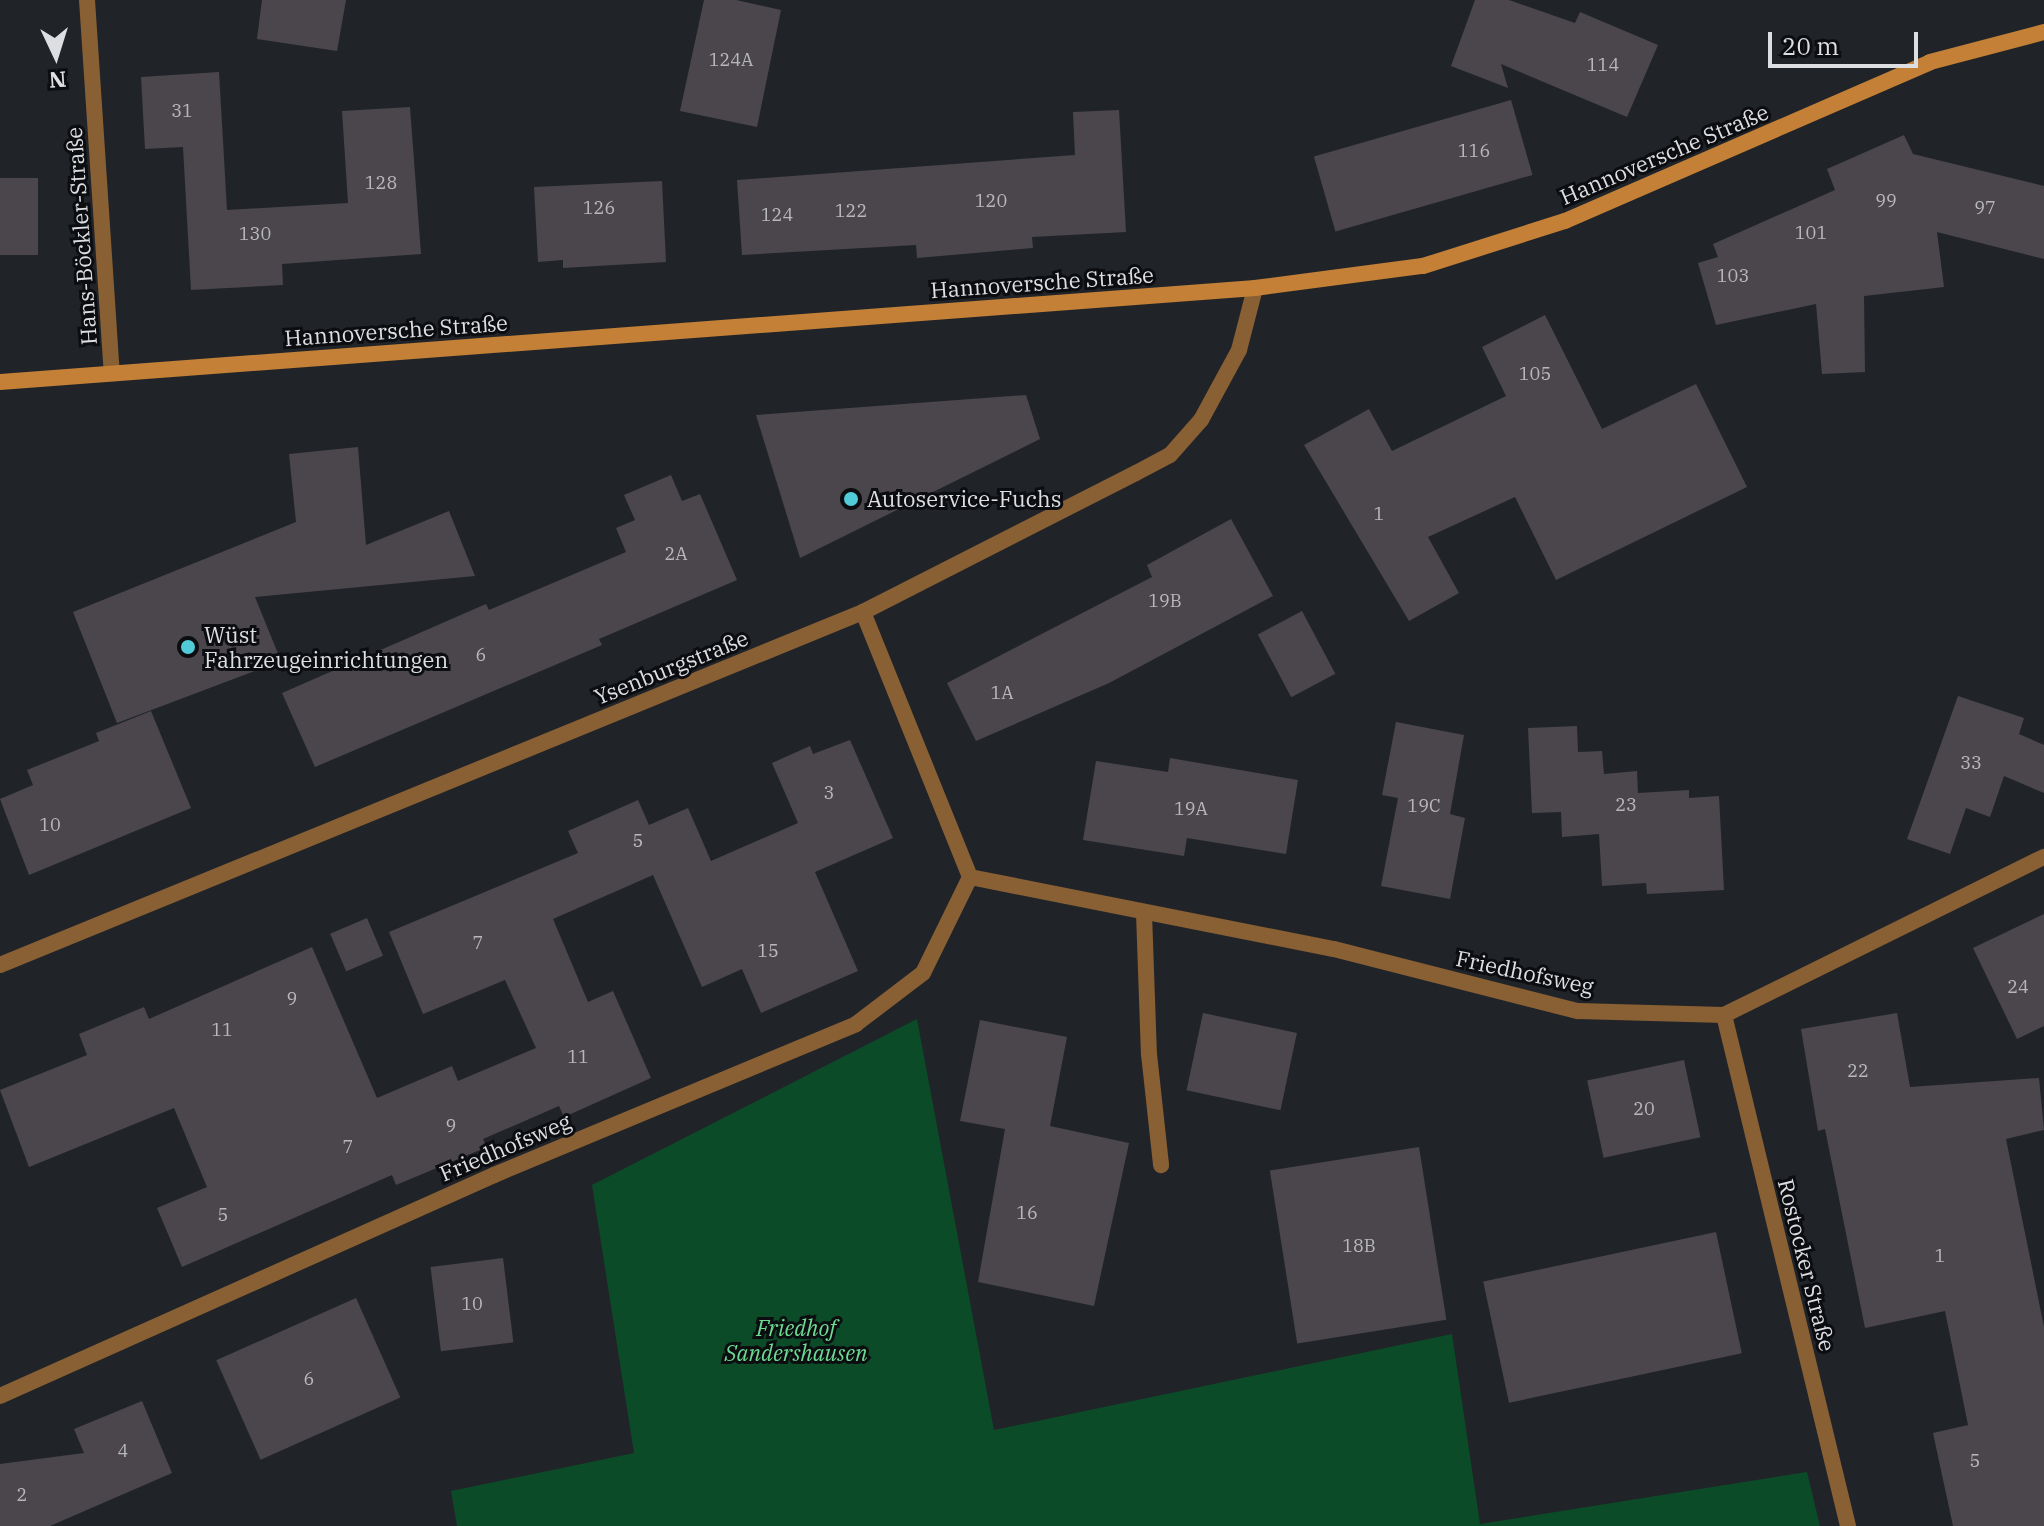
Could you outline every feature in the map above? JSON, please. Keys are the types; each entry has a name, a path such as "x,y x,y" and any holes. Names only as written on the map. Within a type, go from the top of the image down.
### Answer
{"main road":[{"name":"Hannoversche Straße","path":"0,382 1255,288 1423,266 1565,221 1930,62 2044,32"}],"street":[{"name":"Hans-Böckler-Straße","path":"87,0 112,373"},
{"name":"Ysenburgstraße","path":"0,965 863,612 1170,455 1225,381 1249,320 1255,288"},
{"path":"863,612 970,877"},
{"name":"Friedhofsweg","path":"0,1396 494,1175 856,1024 923,973 970,877 1334,949 1578,1011 1724,1015 2044,857"},
{"path":"1144,913 1149,1054 1161,1165"},
{"name":"Rostocker Straße","path":"1724,1015 1848,1526"}],"green space":[{"name":"Friedhof Sandershausen","path":"917,1019 994,1430 1452,1334 1480,1524 1807,1472 1820,1526 457,1526 451,1491 634,1453 592,1185"}],"building":[{"path":"262,0 346,0 337,51 257,39"},
{"path":"704,0 736,0 781,10 757,127 680,111"},
{"path":"1475,0 1509,0 1575,23 1580,12 1658,45 1627,117 1501,64 1508,88 1451,66"},
{"path":"219,72 227,210 348,203 342,111 410,107 421,254 282,264 283,285 191,290 183,147 145,149 141,77"},
{"path":"1511,100 1532,175 1335,231 1314,157"},
{"path":"1119,110 1126,232 1032,237 1033,248 917,258 916,245 742,255 737,180 1075,155 1073,112"},
{"path":"1904,135 1913,154 2044,186 2044,259 1937,232 1944,287 1864,296 1865,372 1822,374 1816,304 1716,325 1698,263 1718,257 1713,244 1835,190 1827,169"},
{"path":"0,178 38,178 38,255 0,255"},
{"path":"662,181 666,262 563,268 563,260 538,262 534,187"},
{"path":"1545,315 1602,429 1696,384 1747,487 1556,580 1515,497 1428,537 1459,593 1409,621 1304,445 1369,409 1392,451 1506,396 1482,347"},
{"name":"Autoservice-Fuchs","path":"1026,395 1040,439 800,558 756,415"},
{"path":"358,447 366,545 449,511 475,576 255,597 281,661 117,723 73,612 296,522 289,454"},
{"path":"671,475 682,501 700,494 737,580 599,639 602,645 315,767 282,693 486,604 489,610 626,552 616,528 635,520 624,495"},
{"path":"1231,519 1273,596 1109,683 976,741 947,683 1152,577 1147,565"},
{"path":"1302,611 1335,674 1291,697 1258,634"},
{"path":"1958,696 2024,718 2019,734 2044,745 2044,793 2004,776 1990,817 1966,808 1950,854 1907,839"},
{"path":"151,711 191,808 29,875 0,799 33,785 27,770 99,741 96,733"},
{"path":"1396,722 1464,735 1450,814 1465,818 1450,899 1381,886 1398,798 1382,795"},
{"path":"1577,726 1578,752 1602,751 1604,774 1637,771 1638,793 1689,790 1689,798 1719,796 1724,890 1647,894 1646,883 1602,886 1599,834 1562,837 1561,812 1532,813 1528,728"},
{"path":"850,740 893,838 815,872 858,971 761,1013 742,969 702,987 653,875 553,919 588,1002 613,991 651,1078 564,1117 559,1106 483,1139 487,1147 396,1185 392,1175 182,1267 157,1208 207,1187 174,1108 29,1167 0,1090 87,1055 79,1034 144,1007 149,1019 312,947 377,1098 452,1066 458,1081 536,1048 505,980 423,1014 389,932 578,853 568,831 638,800 649,825 688,808 711,861 798,823 772,763 810,746 813,754"},
{"path":"1170,758 1298,780 1286,854 1187,838 1184,856 1083,840 1096,761 1168,772"},
{"path":"2044,914 2044,1026 2017,1039 1973,948"},
{"path":"367,918 383,956 346,971 330,934"},
{"path":"1203,1013 1297,1033 1280,1110 1187,1090"},
{"path":"1897,1013 1910,1087 2039,1078 2044,1130 2006,1139 2044,1327 2044,1526 1953,1526 1933,1433 1968,1425 1945,1311 1865,1328 1825,1129 1818,1131 1801,1029"},
{"path":"980,1020 1067,1037 1050,1126 1129,1143 1094,1306 978,1282 1005,1129 960,1121"},
{"path":"1684,1060 1700,1137 1604,1158 1587,1081"},
{"path":"1419,1147 1446,1320 1297,1343 1270,1171"},
{"path":"1716,1232 1742,1353 1509,1403 1483,1281"},
{"path":"503,1258 513,1342 441,1351 431,1267"},
{"path":"356,1298 400,1398 261,1460 216,1360"},
{"path":"142,1401 172,1473 50,1526 0,1526 0,1464 84,1453 74,1429"}],"place":[{"name":"Autoservice-Fuchs","path":"851,499"},
{"name":"Wüst Fahrzeugeinrichtungen","path":"188,647"}]}
